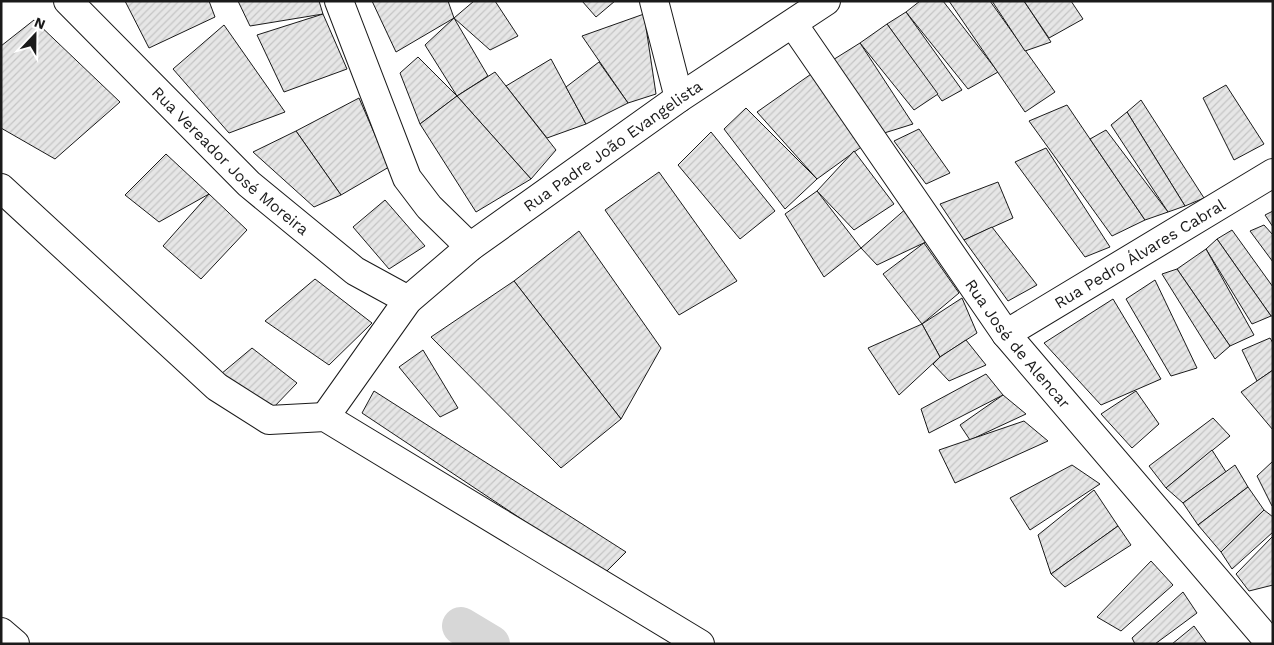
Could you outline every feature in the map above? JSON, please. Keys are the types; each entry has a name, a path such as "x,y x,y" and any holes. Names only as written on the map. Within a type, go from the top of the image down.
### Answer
{"street":[{"name":"Rua Vereador José Moreira","path":"68,1 249,184 355,271 408,300"},
{"path":"339,1 407,178 429,207 470,247"},
{"path":"654,1 678,98"},
{"name":"Rua Padre João Evangelista","path":"325,417 408,300 470,247 678,98 826,1"},
{"name":"Rua José de Alencar","path":"793,24 1006,334 1271,644"},
{"name":"Rua Pedro Álvares Cabral","path":"1006,334 1273,173"},
{"path":"1,188 217,387 269,420 325,417 700,644"},
{"path":"1,632 15,644"}],"building":[{"path":"125,1 209,1 215,17 149,48"},
{"path":"238,1 319,1 323,14 250,26"},
{"path":"372,1 448,1 454,18 396,52"},
{"path":"474,1 495,1 518,36 490,50 454,18"},
{"path":"582,1 615,1 596,17"},
{"path":"920,1 943,1 998,72 968,89 906,12"},
{"path":"949,1 990,1 1055,92 1025,112"},
{"path":"992,1 1024,1 1051,42 1025,51"},
{"path":"1024,1 1071,1 1083,19 1049,38"},
{"path":"906,12 962,90 942,101 887,24"},
{"path":"323,14 347,69 284,92 257,35"},
{"path":"644,14 656,94 628,103 582,36"},
{"path":"454,18 488,76 457,96 425,45"},
{"path":"34,20 120,102 55,159 1,128 1,46"},
{"path":"887,24 938,94 914,110 860,43"},
{"path":"224,25 285,112 229,133 173,69"},
{"path":"860,43 913,124 881,134 828,63"},
{"path":"418,57 457,96 420,124 400,73"},
{"path":"551,59 586,124 547,138 506,86"},
{"path":"599,62 628,103 586,124 566,87"},
{"path":"495,72 556,150 531,179 457,96"},
{"path":"814,72 864,145 817,179 757,112"},
{"path":"1226,85 1264,144 1234,160 1203,98"},
{"path":"457,96 531,179 476,212 420,124"},
{"path":"359,98 389,167 341,195 296,131"},
{"path":"1141,100 1204,198 1185,206 1127,112"},
{"path":"1067,105 1145,220 1112,236 1029,121"},
{"path":"746,108 817,179 785,209 724,129"},
{"path":"1127,112 1185,206 1168,212 1111,125"},
{"path":"919,129 950,173 926,184 894,141"},
{"path":"1106,130 1168,212 1145,220 1090,139"},
{"path":"296,131 341,195 314,207 253,152"},
{"path":"711,132 775,211 740,239 678,165"},
{"path":"1046,148 1110,247 1085,257 1015,162"},
{"path":"854,151 894,204 854,230 817,191"},
{"path":"166,154 209,194 159,222 125,195"},
{"path":"659,172 737,281 679,315 605,210"},
{"path":"998,182 1013,218 964,240 940,204"},
{"path":"817,191 861,248 824,277 785,214"},
{"path":"209,194 247,230 201,279 163,246"},
{"path":"385,200 425,246 389,269 353,227"},
{"path":"908,207 930,240 877,265 861,248"},
{"path":"1273,211 1273,227 1265,215"},
{"path":"1264,225 1273,235 1273,262 1250,231"},
{"path":"992,227 1037,285 1008,301 964,240"},
{"path":"1232,230 1273,287 1273,316 1271,316 1217,239"},
{"path":"579,231 661,348 621,419 514,281"},
{"path":"1217,239 1271,316 1252,324 1206,249"},
{"path":"924,243 959,293 922,324 883,274"},
{"path":"1206,249 1254,335 1230,346 1177,269"},
{"path":"1177,269 1230,346 1215,359 1162,274"},
{"path":"315,279 372,323 329,365 265,321"},
{"path":"1155,280 1197,368 1171,376 1126,299"},
{"path":"514,281 621,419 561,468 431,337"},
{"path":"962,298 977,333 940,357 922,324"},
{"path":"1113,299 1161,379 1101,405 1044,343"},
{"path":"922,324 940,357 899,395 868,348"},
{"path":"1270,338 1273,343 1273,370 1257,381 1242,350"},
{"path":"966,340 986,365 949,381 933,364 940,357"},
{"path":"252,348 297,383 272,409 221,374"},
{"path":"423,350 458,408 440,417 399,367"},
{"path":"1273,370 1273,430 1241,392"},
{"path":"986,374 1003,395 929,433 921,409"},
{"path":"374,391 626,552 604,574 362,413"},
{"path":"1136,391 1159,424 1132,448 1101,414"},
{"path":"1003,395 1026,414 970,440 960,425"},
{"path":"1213,418 1230,436 1166,488 1149,466"},
{"path":"1024,421 1048,441 955,483 939,450"},
{"path":"1212,450 1226,472 1183,503 1166,488"},
{"path":"1273,461 1273,506 1272,506 1257,476"},
{"path":"1072,465 1100,484 1030,530 1010,498"},
{"path":"1235,465 1248,487 1198,525 1183,503"},
{"path":"1248,487 1264,510 1221,552 1198,525"},
{"path":"1094,490 1118,526 1051,574 1038,535"},
{"path":"1264,510 1273,517 1273,532 1232,569 1221,552"},
{"path":"1118,526 1131,545 1065,587 1051,574"},
{"path":"1273,536 1273,585 1249,591 1236,574"},
{"path":"1151,561 1173,585 1121,631 1097,617"},
{"path":"1183,592 1197,613 1155,644 1135,644 1132,638"},
{"path":"1194,626 1207,644 1172,644"}],"waterway":[{"path":"461,626 491,644"}]}
